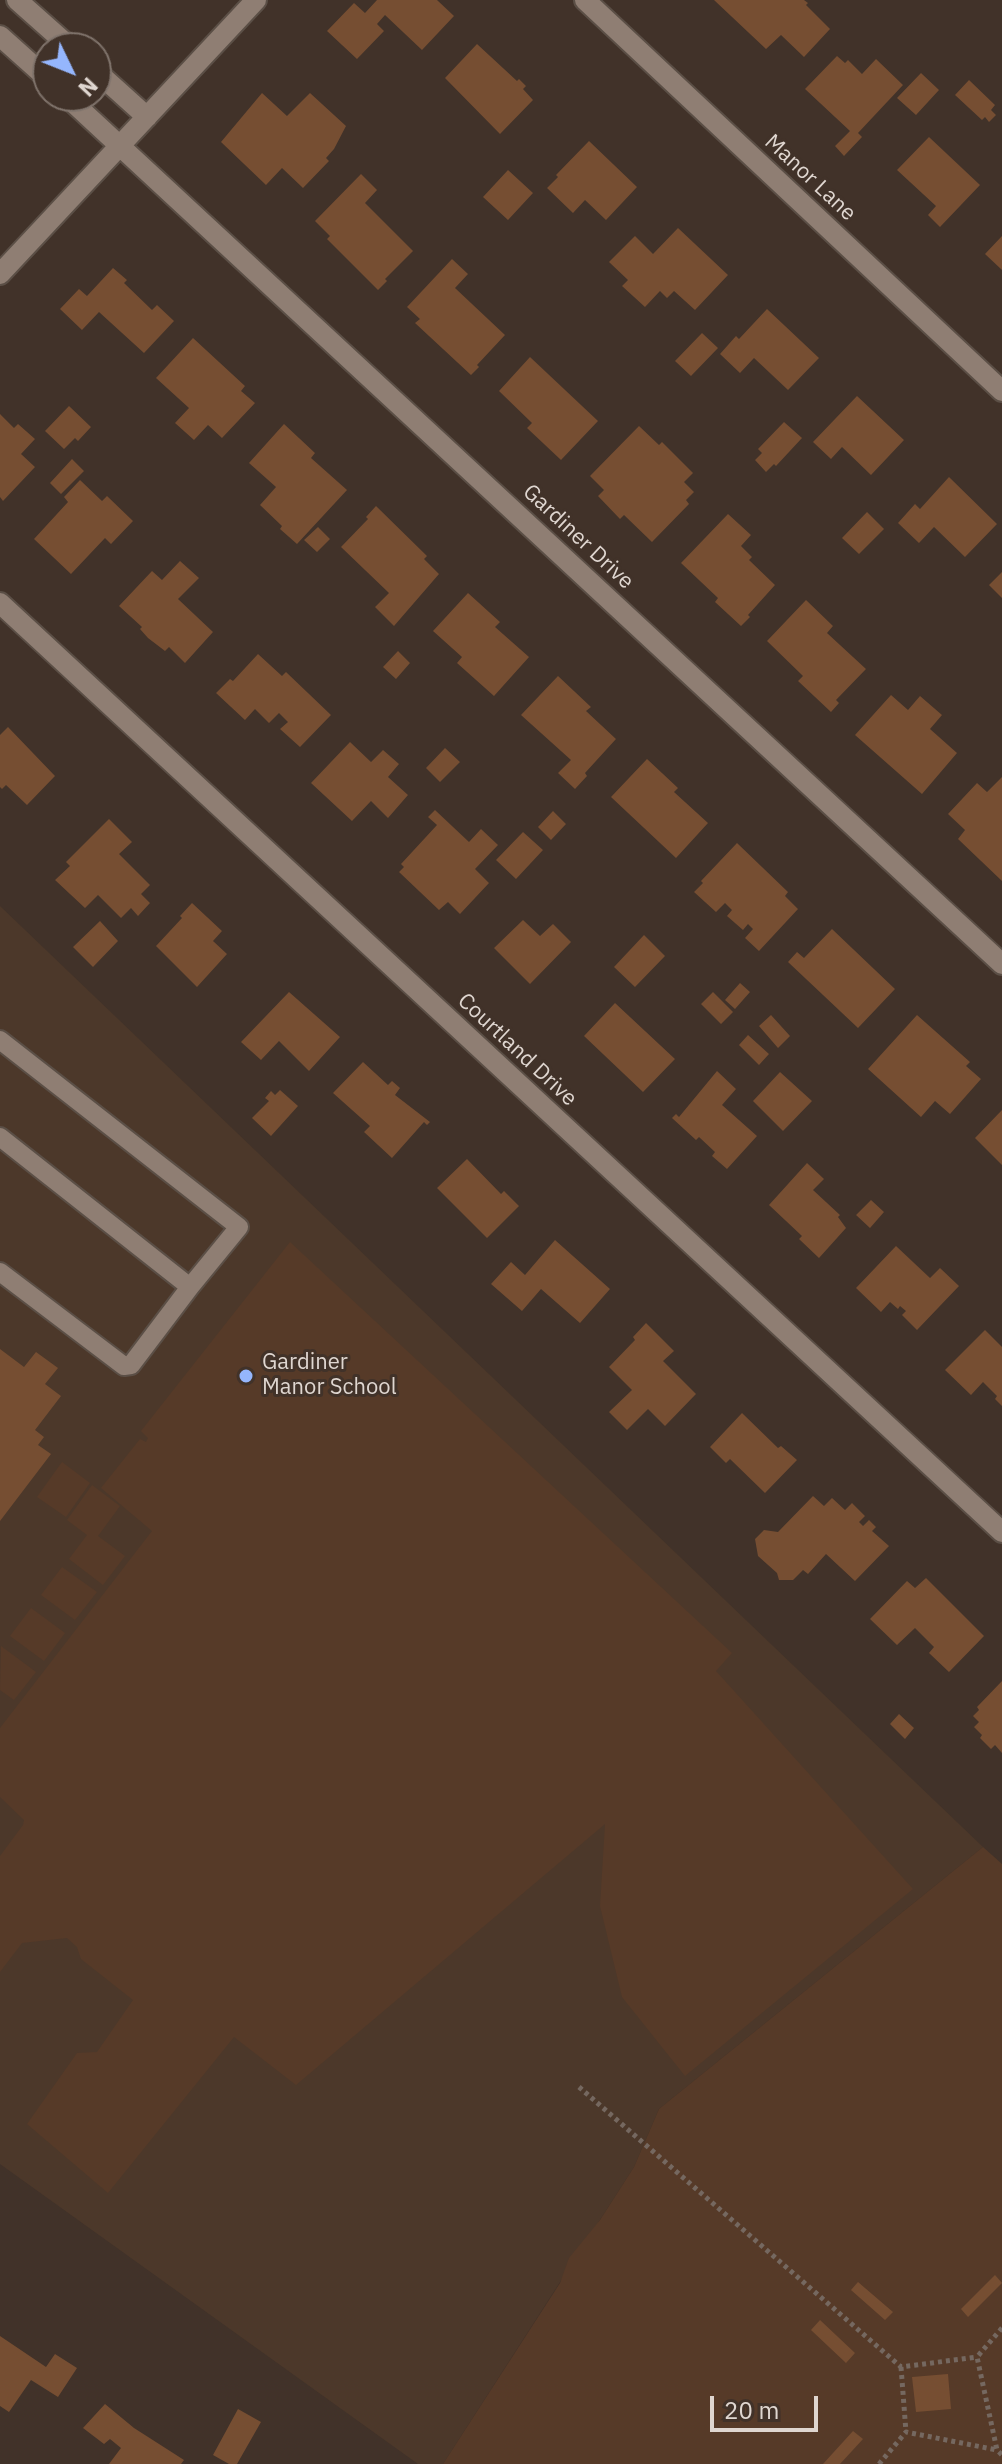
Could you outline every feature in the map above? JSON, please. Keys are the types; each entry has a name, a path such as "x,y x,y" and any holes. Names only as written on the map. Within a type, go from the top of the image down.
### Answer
{"street":[{"path":"17,0 53,32"},
{"path":"0,274 256,0"},
{"name":"Manor Lane","path":"585,0 1002,391"},
{"path":"0,36 32,65"},
{"path":"112,85 147,117"},
{"name":"Gardiner Drive","path":"84,112 1002,964"},
{"name":"Courtland Drive","path":"0,603 1002,1532"}],"lane":[{"path":"0,1040 239,1227 131,1365 124,1366 0,1272"},
{"path":"0,1137 190,1287"}],"path":[{"path":"579,2087 901,2367 906,2432 879,2464"},
{"path":"901,2367 977,2357 1002,2328"},
{"path":"906,2432 1000,2452 977,2357"}],"shaded area":[{"name":"Gardiner Manor School","path":"0,906 983,1847 659,2109 634,2167 443,2464 418,2464 0,2164"},
{"path":"290,1242 732,1653 716,1671 913,1889 685,2076 622,1997 600,1906 605,1824 296,2085 234,2037 108,2193 27,2124 77,2053 97,2052 133,2000 81,1959 77,1947 67,1938 22,1943 0,1972 0,1856 24,1820 0,1797 0,1728 152,1531 101,1488 140,1439 146,1442 148,1438 141,1431"},
{"path":"62,1462 90,1483 66,1517 37,1497"},
{"path":"92,1485 120,1506 98,1536 125,1556 103,1585 69,1559 87,1535 67,1520"},
{"path":"62,1567 97,1592 75,1620 41,1595"},
{"path":"31,1608 65,1633 44,1661 10,1636"},
{"path":"1,1646 36,1672 14,1700 0,1690"},
{"path":"983,1847 1002,1864 1002,2464 443,2464 560,2283 569,2258 600,2220 634,2167 659,2109"}],"building":[{"path":"377,0 437,0 454,16 422,50 385,15 377,24 384,31 357,59 327,31 354,3 365,13"},
{"path":"714,0 804,0 830,29 804,57 781,35 766,49"},
{"path":"477,44 526,86 523,89 533,100 500,134 445,78"},
{"path":"837,56 845,63 848,60 862,74 876,59 903,85 858,133 862,137 844,156 835,146 850,131 805,89"},
{"path":"921,73 939,90 916,115 897,98"},
{"path":"969,80 995,105 991,110 996,115 989,122 985,117 982,120 955,95"},
{"path":"262,93 287,116 310,93 346,126 326,158 329,161 303,188 282,168 266,185 221,142"},
{"path":"929,137 980,185 940,227 928,215 936,206 897,170"},
{"path":"589,141 637,187 606,220 585,200 573,213 547,188"},
{"path":"508,170 533,193 508,220 483,197"},
{"path":"361,174 377,190 365,203 413,251 378,290 327,239 330,236 315,221"},
{"path":"678,228 728,275 695,310 674,291 667,298 660,291 645,307 622,286 628,280 609,262 635,236 653,254"},
{"path":"1002,236 1002,270 985,254"},
{"path":"452,259 468,274 455,288 505,335 471,375 415,323 420,319 407,307"},
{"path":"113,268 152,310 157,305 174,321 144,353 99,312 82,330 60,309 79,289 87,296"},
{"path":"767,309 819,358 788,390 754,358 740,373 720,354"},
{"path":"702,333 718,348 691,376 675,361"},
{"path":"193,338 245,386 241,391 255,403 222,438 208,425 194,440 175,423 189,408 156,378"},
{"path":"530,357 598,421 561,460 527,428 532,423 499,391"},
{"path":"857,396 904,440 871,475 842,447 831,459 813,442"},
{"path":"69,406 91,427 78,441 75,438 64,449 45,431"},
{"path":"0,414 14,428 18,424 35,439 21,454 35,467 3,501 0,497"},
{"path":"784,422 802,438 776,466 774,464 766,472 755,460 762,453 758,449"},
{"path":"284,424 315,453 311,458 347,490 297,544 260,505 276,487 249,463"},
{"path":"639,426 659,445 662,442 693,473 684,482 694,492 686,500 689,504 652,542 624,515 620,519 598,496 604,490 590,476"},
{"path":"72,459 84,471 61,494 50,483"},
{"path":"949,477 997,524 965,557 934,527 919,543 898,523 915,504 920,509"},
{"path":"80,480 102,501 107,496 133,521 111,544 105,538 71,574 34,539 68,502 64,497"},
{"path":"376,506 427,556 424,559 439,574 394,626 375,607 389,593 341,547"},
{"path":"867,512 884,529 859,554 842,538"},
{"path":"728,514 751,535 741,546 752,557 749,560 775,585 741,626 715,602 718,598 681,563"},
{"path":"318,527 330,539 317,552 304,540"},
{"path":"180,561 199,578 178,599 213,632 185,663 169,647 165,651 148,638 140,629 142,627 119,606 152,571 162,580"},
{"path":"1002,572 1002,598 989,585"},
{"path":"468,593 500,622 495,627 529,657 494,696 457,663 462,657 433,631"},
{"path":"806,600 833,626 827,633 866,669 836,700 839,703 831,712 798,681 803,676 767,641"},
{"path":"398,651 410,663 396,679 383,667"},
{"path":"258,654 282,676 286,672 331,715 300,747 280,729 288,722 279,713 269,723 255,709 245,720 216,693 230,679 233,681"},
{"path":"558,676 591,707 586,711 616,739 585,773 587,776 575,789 558,773 571,760 521,715"},
{"path":"891,695 908,710 920,696 942,715 930,729 957,753 922,794 855,735"},
{"path":"8,727 55,776 27,805 6,785 2,789 0,787 0,735"},
{"path":"350,742 371,762 383,750 399,764 388,777 408,795 388,818 371,801 352,821 311,783"},
{"path":"445,748 460,762 440,782 426,768"},
{"path":"647,759 678,788 674,792 708,823 676,858 611,797"},
{"path":"1002,777 1002,881 958,839 965,830 948,814 977,783 987,792"},
{"path":"435,810 469,842 481,829 498,845 475,869 489,883 460,914 448,902 439,910 399,872 404,867 401,864 437,825 428,817"},
{"path":"553,811 566,824 551,840 538,827"},
{"path":"109,819 132,842 119,854 150,885 141,894 150,903 138,916 131,908 121,918 98,895 85,908 55,880 70,866 66,862"},
{"path":"523,832 543,850 516,879 496,860"},
{"path":"737,843 788,892 785,896 798,909 759,951 745,938 753,929 748,924 743,930 727,916 732,910 725,903 716,912 694,892"},
{"path":"192,903 222,931 213,941 227,954 197,987 156,946"},
{"path":"523,920 540,936 553,924 571,942 530,984 494,948"},
{"path":"100,921 118,941 93,967 73,947"},
{"path":"832,929 895,989 858,1028 788,962 797,952 804,958"},
{"path":"644,935 665,956 635,987 614,967"},
{"path":"740,983 750,992 735,1009 725,1000"},
{"path":"289,992 340,1037 309,1071 279,1041 261,1060 241,1042"},
{"path":"713,992 733,1012 721,1024 701,1004"},
{"path":"615,1003 675,1059 643,1092 584,1036"},
{"path":"771,1015 790,1036 778,1048 759,1026"},
{"path":"917,1015 970,1062 966,1066 981,1079 950,1114 935,1101 921,1117 868,1069"},
{"path":"748,1035 769,1054 759,1065 739,1045"},
{"path":"363,1062 388,1085 392,1081 400,1088 395,1095 430,1122 427,1125 424,1122 392,1158 364,1132 370,1126 333,1093"},
{"path":"717,1071 736,1089 722,1105 757,1136 727,1169 712,1156 715,1152 699,1137 696,1140 672,1118 676,1114 679,1117"},
{"path":"780,1072 812,1101 783,1131 753,1101"},
{"path":"280,1090 298,1106 271,1136 252,1118 269,1101 265,1098 271,1091 275,1095"},
{"path":"1002,1110 1002,1165 975,1138"},
{"path":"467,1159 501,1194 504,1191 519,1206 487,1238 437,1188"},
{"path":"807,1163 824,1179 813,1190 840,1215 838,1217 846,1228 819,1258 799,1239 802,1236 769,1205"},
{"path":"871,1200 884,1212 870,1228 856,1215"},
{"path":"555,1240 610,1289 580,1323 541,1289 522,1311 491,1284 511,1262 525,1275"},
{"path":"896,1246 930,1278 940,1268 959,1286 917,1330 902,1315 906,1311 900,1306 898,1309 890,1302 881,1312 856,1288"},
{"path":"646,1323 674,1351 663,1361 696,1394 665,1426 648,1409 627,1430 609,1412 632,1390 609,1367 635,1340 633,1337"},
{"path":"985,1330 1002,1347 1002,1406 983,1382 971,1395 945,1370"},
{"path":"0,1349 24,1367 36,1352 58,1368 45,1384 61,1396 35,1430 44,1437 38,1445 51,1454 0,1521"},
{"path":"742,1413 778,1448 781,1446 797,1460 765,1493 730,1459 726,1463 710,1447"},
{"path":"813,1496 824,1506 832,1498 845,1510 852,1503 865,1516 859,1522 863,1526 869,1520 876,1527 872,1531 889,1546 855,1581 826,1554 808,1574 803,1570 793,1580 779,1580 777,1573 758,1556 755,1539 764,1530 778,1532"},
{"path":"926,1578 984,1636 949,1672 929,1653 934,1647 915,1628 897,1645 870,1619 907,1581 915,1588"},
{"path":"1002,1681 1002,1753 995,1745 991,1749 980,1738 982,1735 974,1727 979,1722 973,1716 979,1710 977,1707"},
{"path":"899,1714 914,1728 905,1739 890,1724"},
{"path":"995,2275 1002,2283 968,2317 961,2309"},
{"path":"858,2282 893,2312 885,2320 851,2290"},
{"path":"820,2320 855,2353 846,2363 811,2330"},
{"path":"0,2336 46,2367 55,2354 77,2368 58,2397 31,2380 9,2412 0,2406"},
{"path":"948,2374 951,2409 916,2412 912,2377"},
{"path":"105,2404 134,2428 184,2460 181,2464 109,2464 121,2448 110,2439 104,2444 83,2428"},
{"path":"238,2409 261,2422 237,2464 229,2464 213,2455"},
{"path":"853,2431 863,2439 840,2464 823,2464"}],"place":[{"name":"Gardiner Manor School","path":"246,1376"}]}
